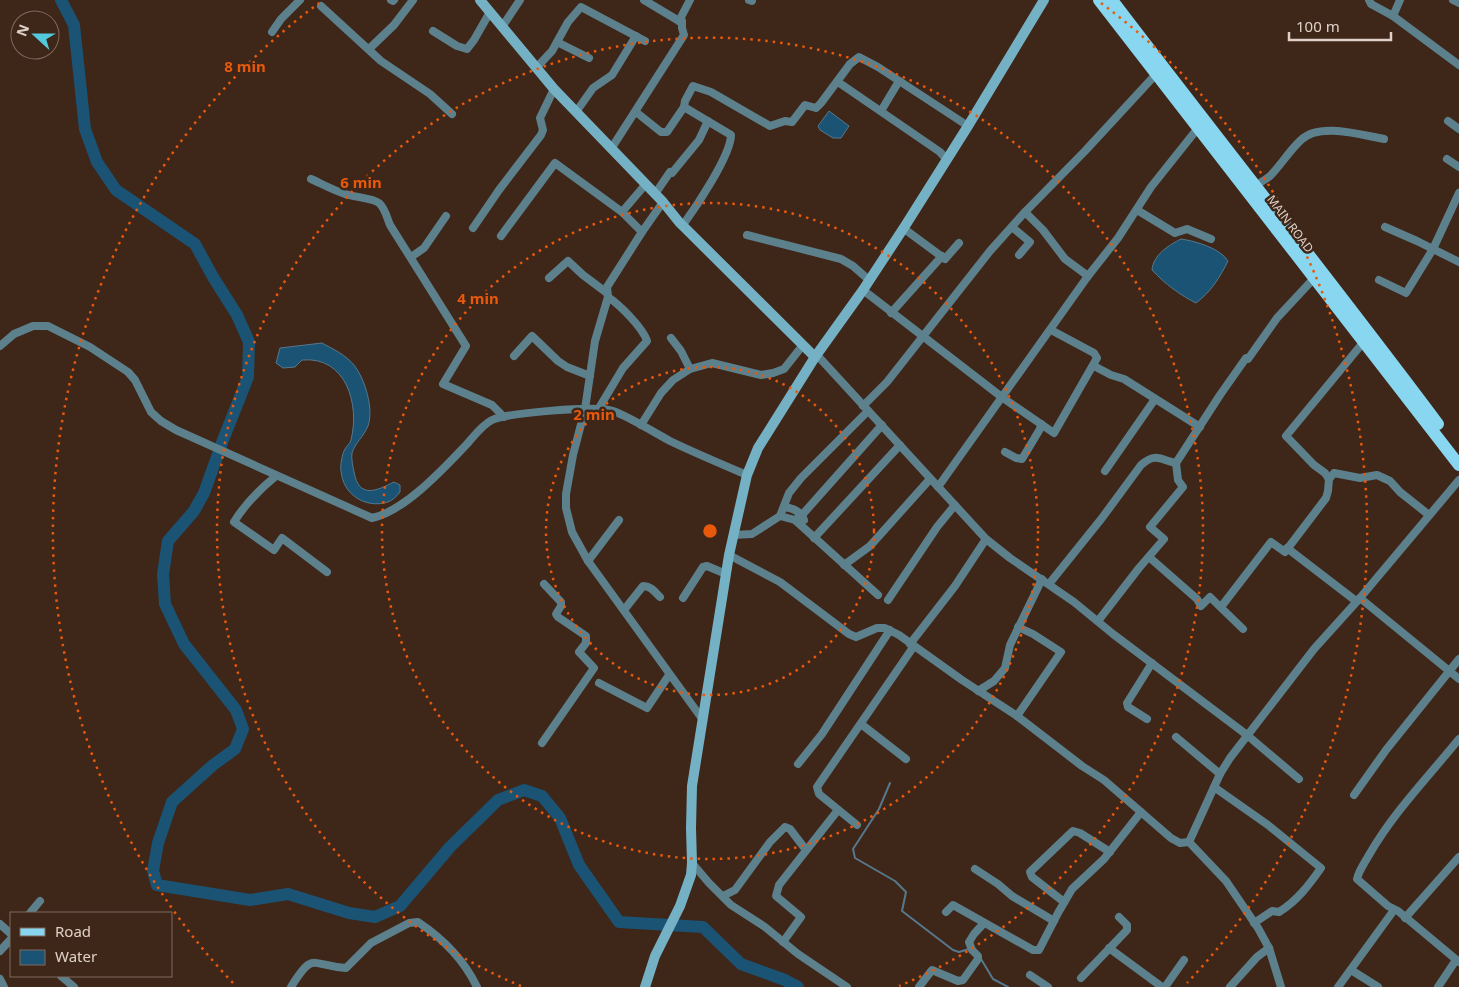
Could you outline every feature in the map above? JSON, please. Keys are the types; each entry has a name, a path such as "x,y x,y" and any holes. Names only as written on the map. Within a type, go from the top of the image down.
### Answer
{"main road":[{"path":"480,0 554,89 683,225 816,356"},
{"path":"645,987 655,956 680,906 691,875 692,786 729,554 747,475 758,448 816,356 869,280 947,160 1044,0"},
{"name":"MAIN ROAD","path":"1099,0 1205,122 1252,189 1367,338 1459,452"},
{"name":"MAIN ROAD","path":"1112,0 1198,128 1252,189"},
{"name":"MAIN ROAD","path":"1367,338 1459,465"}],"street":[{"path":"272,32 281,19 300,0"},
{"path":"369,50 394,25 413,0"},
{"path":"502,26 520,0"},
{"path":"611,149 684,35 682,21 644,0"},
{"path":"679,21 690,0"},
{"path":"1370,0 1371,4 1393,16 1458,62"},
{"path":"1393,16 1400,0"},
{"path":"1453,0 1459,3"},
{"path":"321,6 382,61 430,94 452,114"},
{"path":"536,68 552,51 568,22 581,7 645,41"},
{"path":"433,31 457,46 467,49 490,12"},
{"path":"576,112 593,88 612,75 636,36"},
{"path":"557,42 589,58"},
{"path":"636,112 661,132 667,132 684,107 693,86 712,92 770,126 784,121 792,122 805,105 816,108 838,82 850,64 859,57 878,67 968,126"},
{"path":"733,535 752,534 780,516 789,493 866,408 990,251 1025,212 1092,144 1159,70"},
{"path":"881,111 899,81"},
{"path":"838,82 940,152 947,160"},
{"path":"473,228 541,135 543,130 540,118 554,89"},
{"path":"683,225 696,207 727,152 731,137 731,134 684,107"},
{"path":"655,194 670,172 672,173 699,140 708,121"},
{"path":"1448,121 1459,129"},
{"path":"938,487 1088,276 1118,238 1151,187 1198,128"},
{"path":"1252,189 1269,176 1301,139 1309,134 1323,130 1340,131 1384,139"},
{"path":"1446,159 1459,167"},
{"path":"501,236 555,163 622,212 642,232"},
{"path":"312,179 331,189 364,199 374,199 381,205 390,225 466,346 443,384 492,405 504,417"},
{"path":"622,212 645,184"},
{"path":"1379,280 1406,293 1433,249 1459,193"},
{"path":"663,202 607,287 608,295 595,341 585,409 573,455 566,494 566,508 572,532 588,561 703,720"},
{"path":"1137,210 1176,232 1187,228 1211,239"},
{"path":"1025,212 1043,230 1065,259 1088,276"},
{"path":"411,257 424,248 446,216"},
{"path":"1012,227 1030,242 1019,255"},
{"path":"1385,227 1459,262"},
{"path":"903,228 945,259 959,243"},
{"path":"747,235 842,259 869,280"},
{"path":"891,313 942,256"},
{"path":"549,278 568,261 627,314 644,334 647,341 624,368 598,408"},
{"path":"1098,621 1164,539 1150,527 1183,487 1178,480 1176,463 1246,358 1248,359 1277,318 1318,274"},
{"path":"862,290 1003,398 1054,433 1097,358 1094,353 1051,330"},
{"path":"0,346 14,334 33,326 48,326 90,347 128,372 135,380 151,412 176,430 372,518 385,516 402,504 443,470 474,435 492,420 512,415 598,408 613,411 672,442 747,475"},
{"path":"514,356 532,336 558,361 590,376"},
{"path":"671,338 681,351 690,369"},
{"path":"1329,480 1325,473 1314,465 1286,436 1367,338"},
{"path":"641,426 661,393 673,380 690,369 712,363 760,374 773,373 784,368 803,345"},
{"path":"816,356 986,539 1010,558 1045,581 1247,735 1299,779"},
{"path":"1094,366 1111,376 1124,379 1200,427"},
{"path":"1105,471 1155,399"},
{"path":"1005,452 1022,459 1040,430 1041,424"},
{"path":"795,520 802,515 882,425"},
{"path":"814,538 900,445"},
{"path":"978,691 994,681 1004,668 1010,645 1018,627 1045,581 1102,518 1141,464 1148,458 1155,456 1176,463"},
{"path":"1221,607 1271,542 1285,552 1326,498 1329,480 1334,473 1360,478 1377,475 1390,481 1429,515"},
{"path":"276,476 260,489 239,513 234,522 274,550 282,538 327,572"},
{"path":"844,565 870,546 930,479"},
{"path":"1188,842 1220,774 1247,735 1314,649 1459,480"},
{"path":"888,600 937,527 955,505"},
{"path":"784,506 793,508 802,515 806,531"},
{"path":"780,516 795,520 878,595"},
{"path":"588,561 619,520"},
{"path":"857,825 820,794 817,787 986,539"},
{"path":"1288,548 1358,599 1459,679"},
{"path":"729,554 780,582 849,634 856,637 877,628 890,630 1017,716 1082,766 1104,780 1171,838 1180,843 1188,842"},
{"path":"1149,557 1197,599 1202,606 1210,597 1243,629"},
{"path":"683,598 703,567 707,566 726,574"},
{"path":"542,743 594,668 579,652 586,643 586,636 558,618 556,614 561,602 544,584"},
{"path":"624,610 644,586 652,589 660,597"},
{"path":"1017,716 1061,652 1018,627"},
{"path":"798,764 822,734 890,630"},
{"path":"1354,795 1386,750 1459,659"},
{"path":"1147,719 1128,706 1127,703 1152,663"},
{"path":"599,682 647,708 669,675"},
{"path":"861,724 906,759"},
{"path":"1176,737 1220,774"},
{"path":"1438,987 1458,961 1357,879 1358,872 1373,848 1399,812 1459,740"},
{"path":"1214,787 1268,825 1321,868 1301,894 1286,908 1279,912 1272,911 1254,923"},
{"path":"783,942 801,917 776,896 779,885 838,810"},
{"path":"946,912 953,904 1036,951 1039,950 1072,889 1110,852 1141,812"},
{"path":"723,896 735,890 770,842 785,827 790,829 806,850"},
{"path":"1064,902 1032,877 1030,872 1073,832 1080,833 1110,852"},
{"path":"1188,842 1226,881 1254,923 1269,948 1281,987"},
{"path":"1405,918 1459,857"},
{"path":"692,862 709,883 731,905 765,927 847,987"},
{"path":"975,869 1012,896 1054,921"},
{"path":"31,912 40,901"},
{"path":"1338,987 1394,910"},
{"path":"1082,978 1128,928 1119,917"},
{"path":"291,987 308,964 314,962 346,968 371,944 409,923 418,922 448,947 463,963 477,987"},
{"path":"919,987 932,970 958,981 963,980 978,959 969,942 984,922"},
{"path":"0,924 10,933"},
{"path":"0,951 10,941"},
{"path":"1110,948 1164,987 1184,960"},
{"path":"1230,987 1256,957 1269,948"},
{"path":"1351,970 1378,987"},
{"path":"1030,975 1048,987"},
{"path":"62,977 74,987"},
{"path":"0,979 4,987"}],"water":[{"path":"829,111 849,126 841,138 833,138 820,130 818,126"},
{"path":"1181,239 1200,243 1213,249 1228,261 1215,284 1196,303 1173,289 1152,270 1158,255"},
{"path":"322,343 347,358 362,378 369,403 370,419 366,430 352,453 354,472 356,481 364,489 375,490 394,482 400,485 400,492 388,502 380,504 364,502 351,493 343,480 342,460 344,451 351,440 353,412 351,398 339,374 329,366 317,361 302,360 295,367 283,368 276,363 280,348"}],"waterway":[{"path":"61,0 74,25 85,129 97,162 116,190 195,244 237,315 249,342 248,377 204,493 194,511 168,541 163,574 165,604 184,644 236,710 243,729 235,749 213,765 172,802 158,843 153,871 157,885 250,900 288,894 349,913 375,917 400,906 450,847 498,800 524,790 542,796 560,818 579,865 619,922 703,927 741,964 785,980 798,987"},
{"path":"890,783 879,809 853,849 855,858 895,881 906,892 902,911 953,950 959,952 969,949"},
{"path":"981,959 993,979 1008,987"}]}
